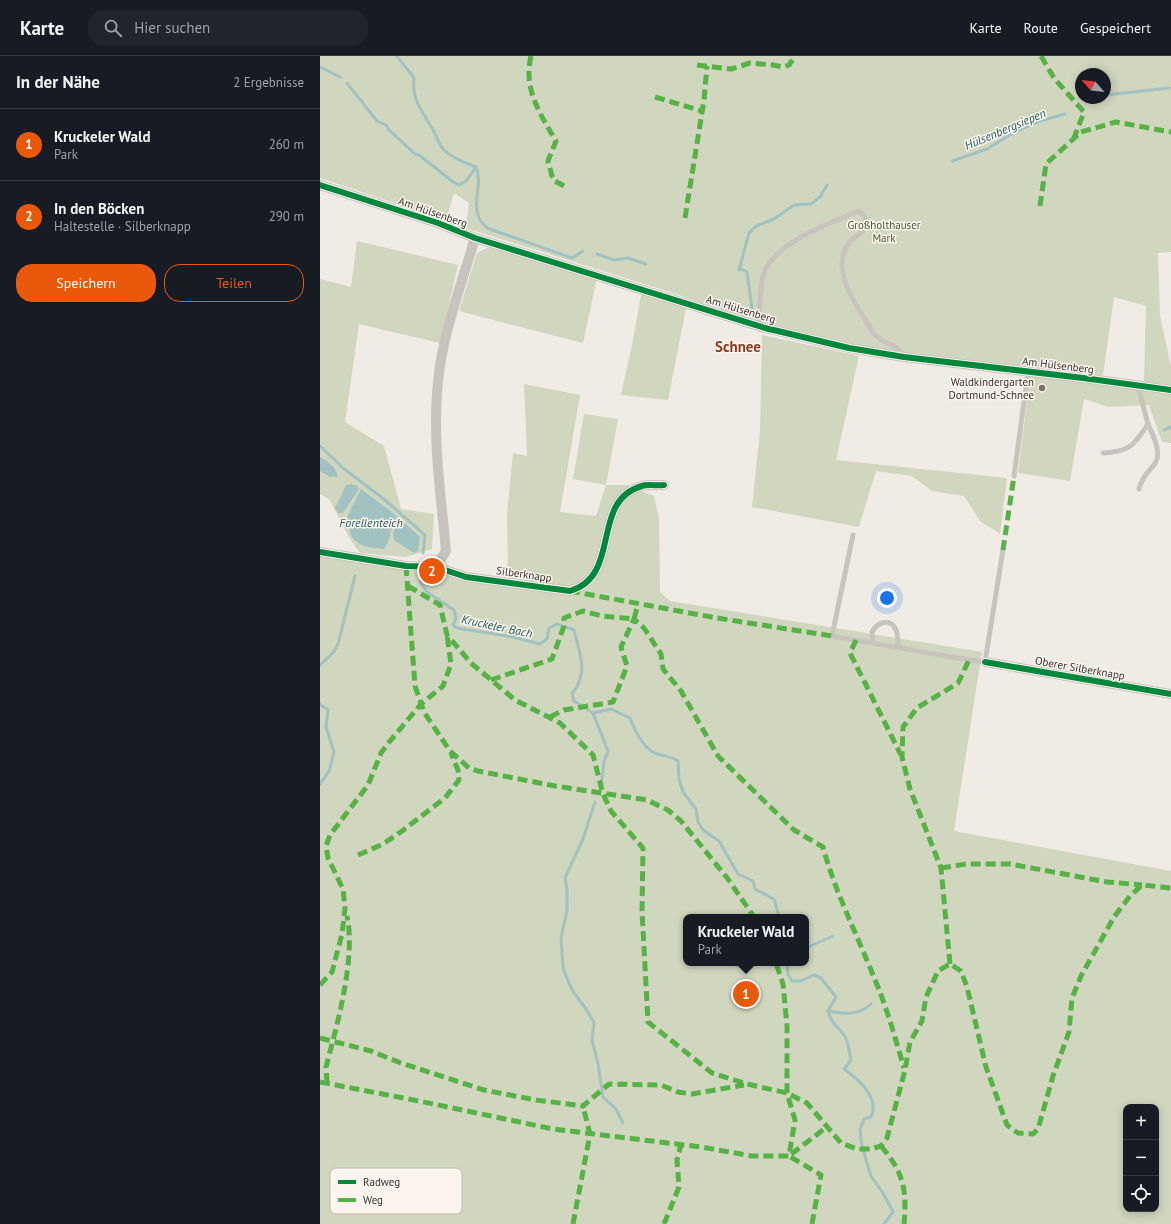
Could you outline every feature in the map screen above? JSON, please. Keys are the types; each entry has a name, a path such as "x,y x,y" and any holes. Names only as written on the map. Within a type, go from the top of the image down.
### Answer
{"street":[{"name":"Am Hülsenberg","path":"320,185 438,223 476,238 757,325 849,348 904,357 1171,390"},
{"path":"436,567 446,552 436,437 438,382 445,344 476,238"},
{"name":"Silberknapp","path":"320,552 406,566 436,567 466,577 570,591 580,588 587,582 597,569 604,554 611,515 618,501 629,492 643,486 664,485"},
{"name":"Oberer Silberknapp","path":"985,662 1171,694"}],"lane":[{"path":"757,325 765,271 776,255 796,240 823,226 858,211 864,214 868,226 848,244 841,268 844,281 878,340 900,350 904,357"},
{"path":"1014,476 1028,372"},
{"path":"1138,386 1158,455 1155,464 1142,480 1139,489"},
{"path":"1103,453 1119,453 1130,447 1148,424"},
{"name":"Oberer Silberknapp","path":"853,535 832,636 985,662"},
{"path":"985,662 1003,550"},
{"path":"874,643 872,632 879,623 884,622 894,626 896,630 898,647"}],"green space":[{"name":"Großholthauser Mark","path":"320,56 1171,56 1171,252 1158,253 1160,316 1171,367 1171,443 1162,442 1149,405 1109,407 1084,399 1070,481 1018,473 1030,376 1087,383 1144,381 1146,306 1114,297 1103,375 1015,368 840,344 754,321 676,294 466,228 469,203 454,193 446,220 320,178"},
{"path":"357,241 458,265 440,343 359,324 345,422 384,446 401,509 434,514 432,549 406,557 360,553 350,539 329,499 320,494 320,279 351,287"},
{"path":"489,247 597,278 583,343 459,311 477,253"},
{"path":"642,289 687,303 668,400 621,395"},
{"path":"762,335 859,356 836,460 1007,478 1000,534 980,521 964,496 932,491 912,476 876,471 859,527 752,507 760,431"},
{"path":"524,384 580,395 560,512 596,516 606,485 627,485 654,496 659,519 660,592 670,601 982,652 954,831 1171,871 1171,1224 320,1224 320,555 508,584 507,514 513,453 527,456"},
{"path":"584,414 618,419 606,485 573,479"}],"water":[{"path":"320,457 332,465 336,470 338,477 330,477 320,471"},
{"name":"Forellenteich","path":"351,484 357,486 359,489 343,513 338,513 335,508 346,485"},
{"name":"Forellenteich","path":"361,489 397,516 394,520 387,545 384,549 361,544 353,539 351,535 347,517"},
{"name":"Forellenteich","path":"399,521 406,524 420,537 418,551 414,553 394,540 393,533"}],"waterway":[{"name":"Hülsenbergsiepen","path":"397,56 414,78 417,101 442,148 455,158 476,167 478,173 477,212 481,222 487,228 572,258 583,251"},
{"path":"320,67 340,77"},
{"path":"347,83 377,121 386,125 389,130 415,154 419,155 453,182 459,185 466,181 476,167"},
{"name":"Hülsenbergsiepen","path":"1111,94 1169,88"},
{"name":"Hülsenbergsiepen","path":"952,161 987,149 1013,133 1040,121 1065,114"},
{"name":"Hülsenbergsiepen","path":"739,270 749,233 756,226 774,219 794,205 811,204 820,197 827,185"},
{"name":"Hülsenbergsiepen","path":"597,254 614,260 628,258 646,264"},
{"path":"739,268 747,272 753,316"},
{"path":"1164,430 1171,427"},
{"name":"Kruckeler Bach","path":"320,446 343,468 385,500 425,535 423,553"},
{"path":"320,665 333,653 338,644 355,576"},
{"name":"Kruckeler Bach","path":"423,576 420,582 427,592 454,610 456,618 453,625 457,628 513,637 540,644 547,639 549,628 557,624 574,630 582,663 580,678 572,694 574,701 593,713 611,709 630,718 637,734 652,752 678,761 679,779 683,792 696,809 698,822 703,830 719,841 738,874 753,881 755,889 774,899 778,914"},
{"path":"320,704 328,710 326,727 334,752 329,771 320,784"},
{"path":"593,713 608,751 604,762 601,786"},
{"path":"595,802 583,839 565,878 567,889 567,911 561,938 563,968 574,993 594,1022 592,1041 598,1063 603,1097 616,1109 623,1123"},
{"path":"809,947 833,936"},
{"name":"Kruckeler Bach","path":"787,966 788,974 792,981 801,981 814,975 821,978 836,997 828,1011 831,1019 844,1035 848,1044 851,1060 844,1069 861,1084 870,1096 873,1103 871,1117 864,1119 860,1130 862,1147 871,1176 883,1193 893,1212 884,1224"},
{"path":"828,1011 851,1013 861,1011 871,1004"}],"marked path":[{"path":"531,56 529,79 534,101 556,141 548,161 553,180 566,187"},
{"path":"697,65 731,69 750,63 783,67 789,65 795,56"},
{"path":"1041,56 1054,78 1084,112 1074,138"},
{"path":"685,218 704,100 707,66"},
{"path":"655,97 702,111"},
{"path":"1040,206 1046,164 1081,132 1116,122 1171,132"},
{"path":"1003,550 1014,476"},
{"path":"406,566 415,686 424,712 450,751 469,768 478,771 555,786 647,800 668,810 681,821 728,879 752,914"},
{"path":"408,586 440,605 447,635 471,663 515,700 560,723 593,755 603,794 611,811 643,848 642,911 648,1022 712,1073 747,1084 787,1093 807,1103 841,1143 857,1149 871,1149 881,1146 887,1138 905,1070 910,1042 922,1021 926,997 938,971 950,964 961,971 967,987 986,1067 1007,1125 1018,1133 1033,1134 1038,1129 1053,1076 1069,1032 1072,998 1081,976 1114,917 1130,896 1142,885 1171,888"},
{"path":"570,591 717,618 832,636"},
{"path":"491,680 552,659 564,626 564,618 583,611 602,616 634,619 638,604"},
{"path":"550,717 564,710 613,702 627,666 621,647 634,619 644,628 661,654 663,669 681,691 718,756 794,830 823,847 833,880 882,998 904,1068"},
{"path":"320,985 332,972 342,934 345,908 343,889 328,858 326,846 330,835 368,785 381,753 421,704 443,686 451,664 447,635"},
{"path":"856,640 850,653 901,755"},
{"path":"950,964 941,868 910,789 902,757 903,727 917,708 958,683 969,660"},
{"path":"358,855 383,844 445,798 459,780 458,770 451,753"},
{"path":"941,868 966,864 1010,864 1107,882 1142,885"},
{"path":"327,1083 326,1067 340,1012 347,972 349,952 347,916"},
{"path":"320,1082 553,1129 701,1147 752,1156 789,1156 795,1120 787,1093 787,1026 783,984 777,966"},
{"path":"320,1038 371,1051 401,1063 484,1090 536,1100 583,1106 609,1084 661,1085 678,1092 692,1094 744,1085"},
{"path":"573,1224 590,1134 583,1106"},
{"path":"812,1224 821,1175 789,1156 828,1126"},
{"path":"664,1224 679,1187 677,1160 681,1145"},
{"path":"881,1146 895,1165 902,1182 905,1201 904,1224"}],"cycle path":[{"path":"320,185 438,223 475,238 765,328 849,348 904,357 1171,390"},
{"path":"320,552 406,566 436,567 466,577 570,591 586,583 596,570 602,555 610,522 616,506 626,494 644,485 664,485"},
{"path":"985,662 1171,694"}],"place":[{"name":"Waldkindergarten Dortmund-Schnee","path":"1042,388"},
{"name":"In den Böcken","path":"432,571"},
{"name":"Kruckeler Wald","path":"746,994"}],"district":[{"name":"Schnee","path":"738,346"}]}
